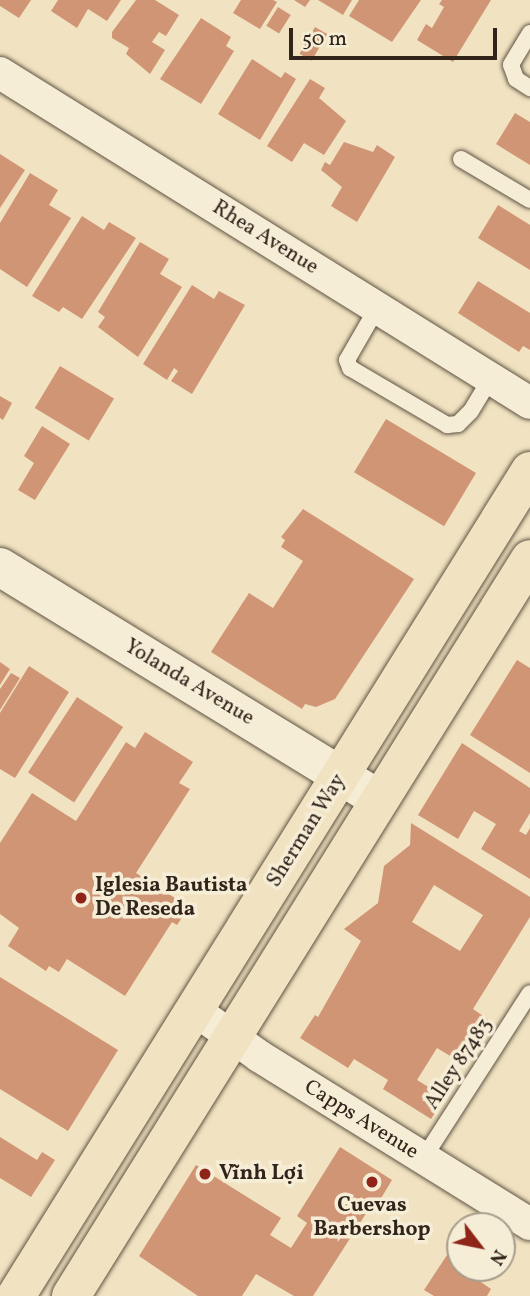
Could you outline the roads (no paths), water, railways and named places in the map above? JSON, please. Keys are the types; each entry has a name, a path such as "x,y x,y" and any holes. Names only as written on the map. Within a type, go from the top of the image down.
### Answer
{"main road":[{"name":"Sherman Way","path":"16,1296 530,471"},
{"name":"Sherman Way","path":"71,1296 530,559"}],"street":[{"name":"Rhea Avenue","path":"0,74 530,403"},
{"name":"Yolanda Avenue","path":"0,567 379,799"},
{"name":"Capps Avenue","path":"195,1011 423,1159 530,1224"}],"lane":[{"path":"530,33 511,65 516,79 530,88"},
{"path":"461,159 530,200"},
{"path":"377,308 347,360 350,368 447,425 458,424 471,411 491,378"},
{"name":"Alley 87483","path":"423,1159 530,993"}],"place":[{"name":"Iglesia Bautista De Reseda","path":"81,898"},
{"name":"Vĩnh Lợi","path":"205,1174"},
{"name":"Cuevas Barbershop","path":"372,1182"}]}
